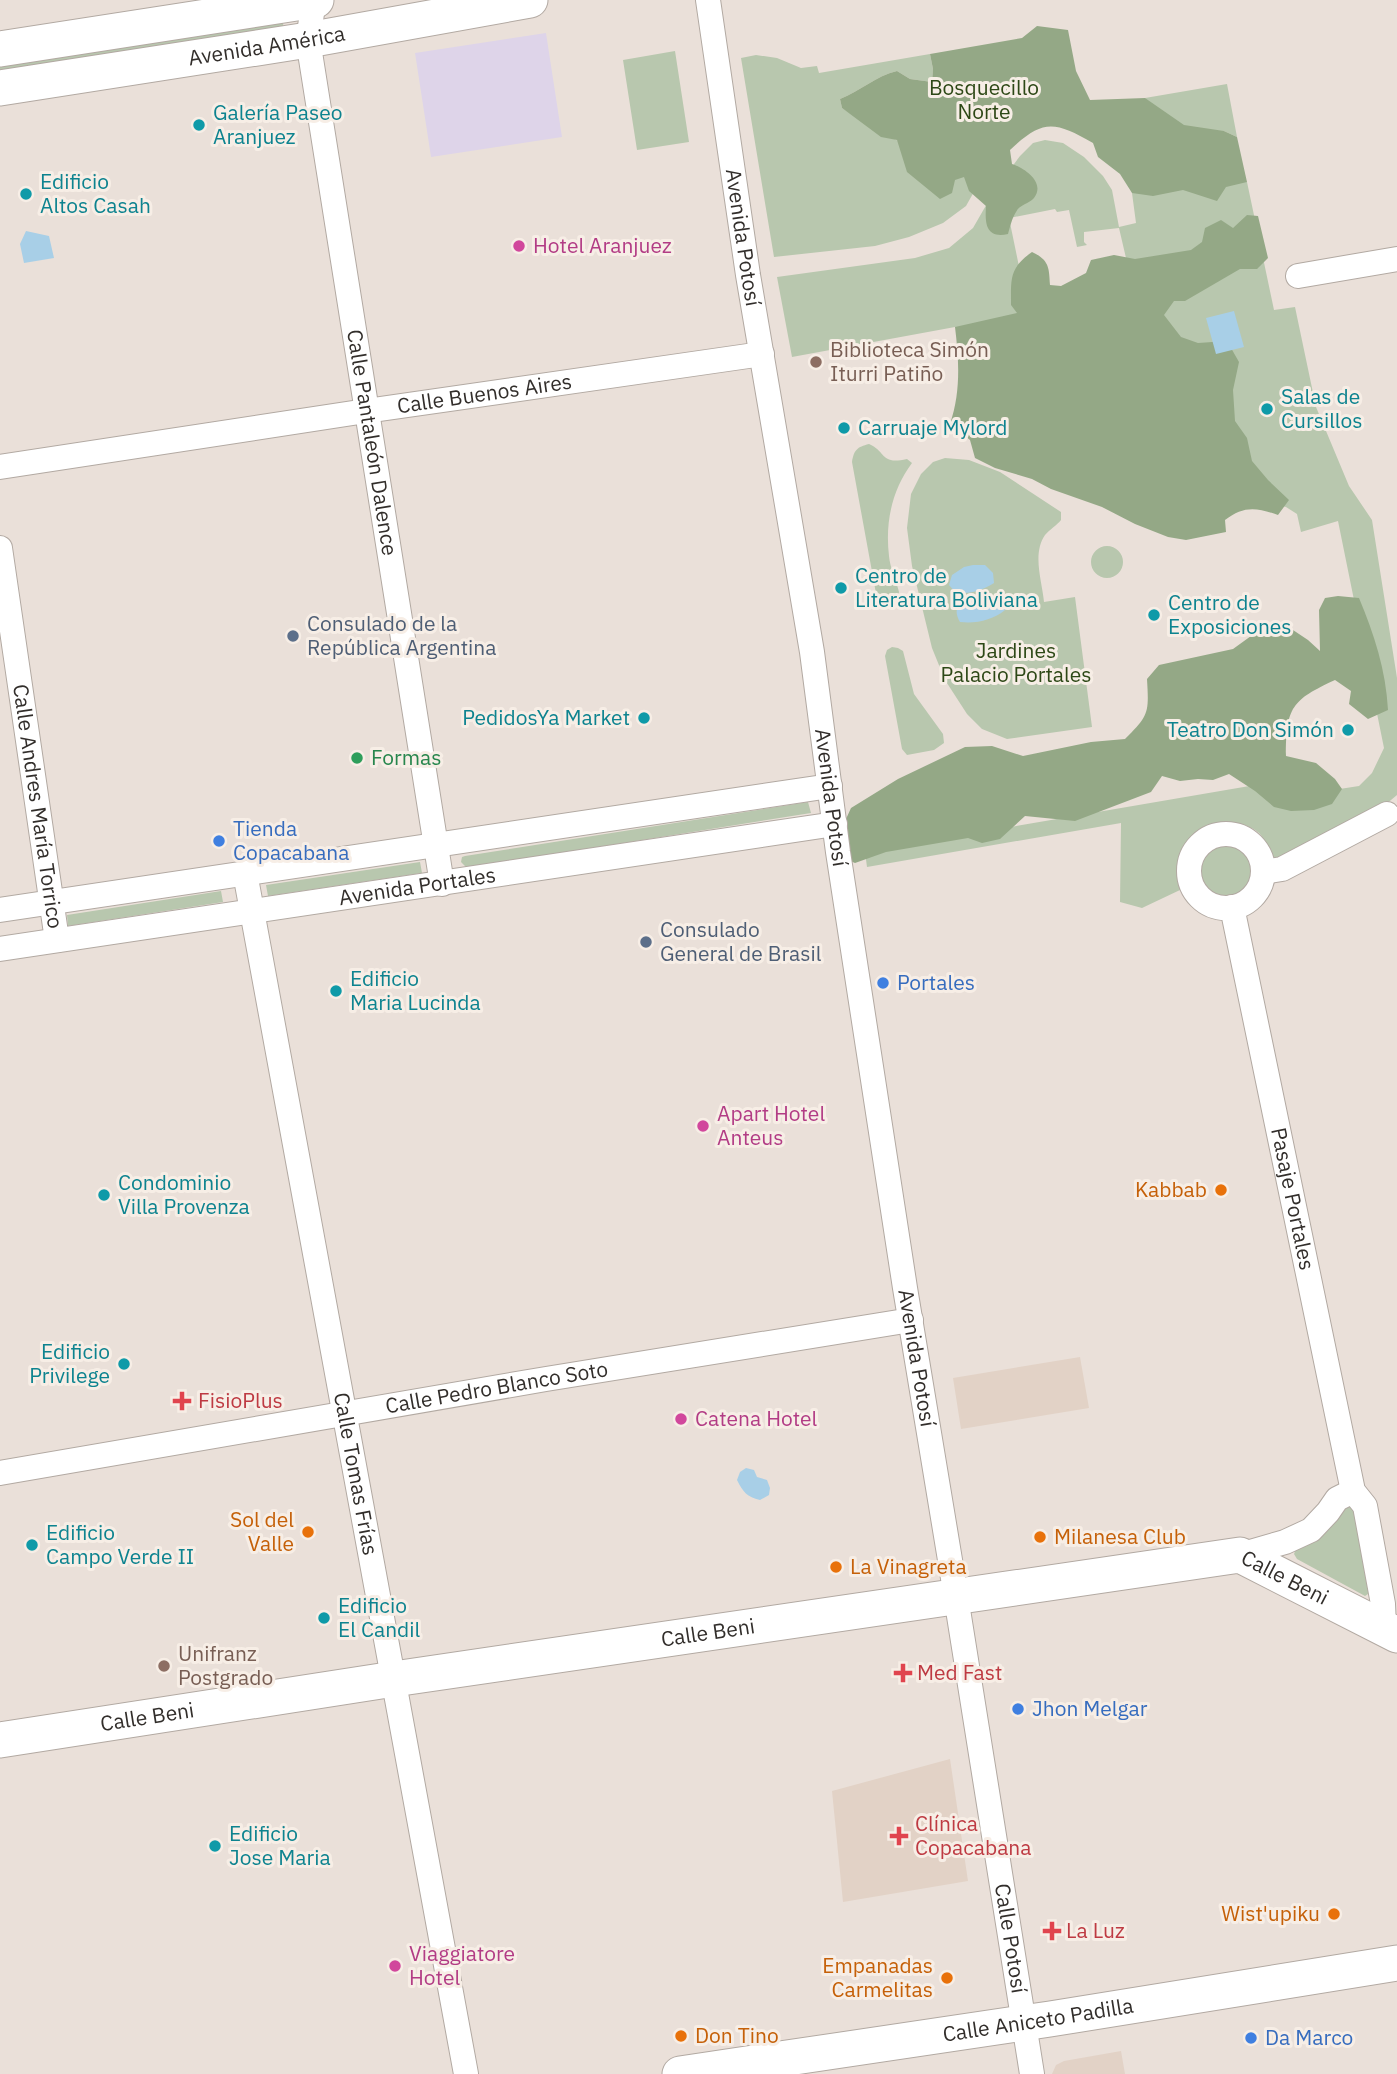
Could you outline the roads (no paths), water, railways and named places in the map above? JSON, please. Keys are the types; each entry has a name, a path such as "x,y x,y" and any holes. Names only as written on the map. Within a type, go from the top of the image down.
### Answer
{"main road":[{"name":"Avenida América","path":"0,48 315,0"},
{"name":"Avenida América","path":"0,88 308,40 530,0"},
{"name":"Calle Beni","path":"0,1740 394,1679 1240,1555 1390,1631"},
{"name":"Calle Aniceto Padilla","path":"680,2074 1397,1964"}],"street":[{"name":"Calle Pantaleón Dalence","path":"315,0 308,40 442,884"},
{"name":"Avenida Potosí","path":"708,0 762,354 809,636 838,852 956,1596"},
{"path":"1298,276 1397,259"},
{"name":"Calle Buenos Aires","path":"0,467 762,354"},
{"name":"Calle Andres María Torrico","path":"0,548 57,940"},
{"name":"Avenida Portales","path":"0,910 830,786"},
{"path":"1263,872 1282,869 1387,814"},
{"name":"Avenida Portales","path":"0,949 835,824"},
{"path":"1219,834 1230,834 1251,843 1258,851 1263,872 1261,884 1255,894 1241,905 1222,907 1202,899 1194,890 1189,867 1192,855 1199,845 1219,834"},
{"name":"Calle Tomas Frías","path":"245,873 466,2074"},
{"name":"Pasaje Portales","path":"1232,907 1353,1491 1365,1506 1390,1631"},
{"name":"Calle Pedro Blanco Soto","path":"0,1473 344,1413 911,1320"},
{"path":"1240,1555 1285,1542 1311,1530 1337,1499 1353,1491"},
{"name":"Calle Potosí","path":"956,1596 1032,2074"}],"water":[{"path":"26,231 49,236 54,258 24,263 20,244"},
{"path":"1234,311 1244,347 1216,354 1206,318"},
{"path":"973,565 985,565 993,573 994,583 976,591 956,593 949,585 952,575"},
{"path":"973,597 997,599 1004,604 1005,610 984,621 960,622 958,606"},
{"path":"746,1468 754,1470 757,1477 767,1480 769,1495 760,1500 743,1491 737,1480 740,1472"}],"place":[{"name":"Galería Paseo Aranjuez","path":"199,125"},
{"name":"Edificio Altos Casah","path":"26,194"},
{"name":"Hotel Aranjuez","path":"519,246"},
{"name":"Biblioteca Simón Iturri Patiño","path":"816,362"},
{"name":"Salas de Cursillos","path":"1267,409"},
{"name":"Carruaje Mylord","path":"844,428"},
{"name":"Centro de Literatura Boliviana","path":"841,588"},
{"name":"Centro de Exposiciones","path":"1154,615"},
{"name":"Consulado de la República Argentina","path":"293,636"},
{"name":"PedidosYa Market","path":"644,718"},
{"name":"Teatro Don Simón","path":"1348,730"},
{"name":"Formas","path":"357,758"},
{"name":"Tienda Copacabana","path":"219,841"},
{"name":"Consulado General de Brasil","path":"646,942"},
{"name":"Portales","path":"883,983"},
{"name":"Edificio Maria Lucinda","path":"336,991"},
{"name":"Apart Hotel Anteus","path":"703,1126"},
{"name":"Kabbab","path":"1221,1190"},
{"name":"Condominio Villa Provenza","path":"104,1195"},
{"name":"Edificio Privilege","path":"124,1364"},
{"name":"FisioPlus","path":"182,1401"},
{"name":"Catena Hotel","path":"681,1419"},
{"name":"Sol del Valle","path":"308,1532"},
{"name":"Milanesa Club","path":"1040,1537"},
{"name":"Edificio Campo Verde II","path":"32,1545"},
{"name":"La Vinagreta","path":"836,1567"},
{"name":"Edificio El Candil","path":"324,1618"},
{"name":"Unifranz Postgrado","path":"164,1666"},
{"name":"Med Fast","path":"903,1673"},
{"name":"Jhon Melgar","path":"1018,1709"},
{"name":"Clínica Copacabana","path":"899,1836"},
{"name":"Edificio Jose Maria","path":"215,1846"},
{"name":"Wist'upiku","path":"1334,1914"},
{"name":"La Luz","path":"1052,1931"},
{"name":"Viaggiatore Hotel","path":"395,1966"},
{"name":"Empanadas Carmelitas","path":"947,1978"},
{"name":"Don Tino","path":"681,2036"},
{"name":"Da Marco","path":"1251,2038"}],"park label":[{"name":"Bosquecillo Norte","path":"984,100"},
{"name":"Jardines Palacio Portales","path":"1016,663"}]}
